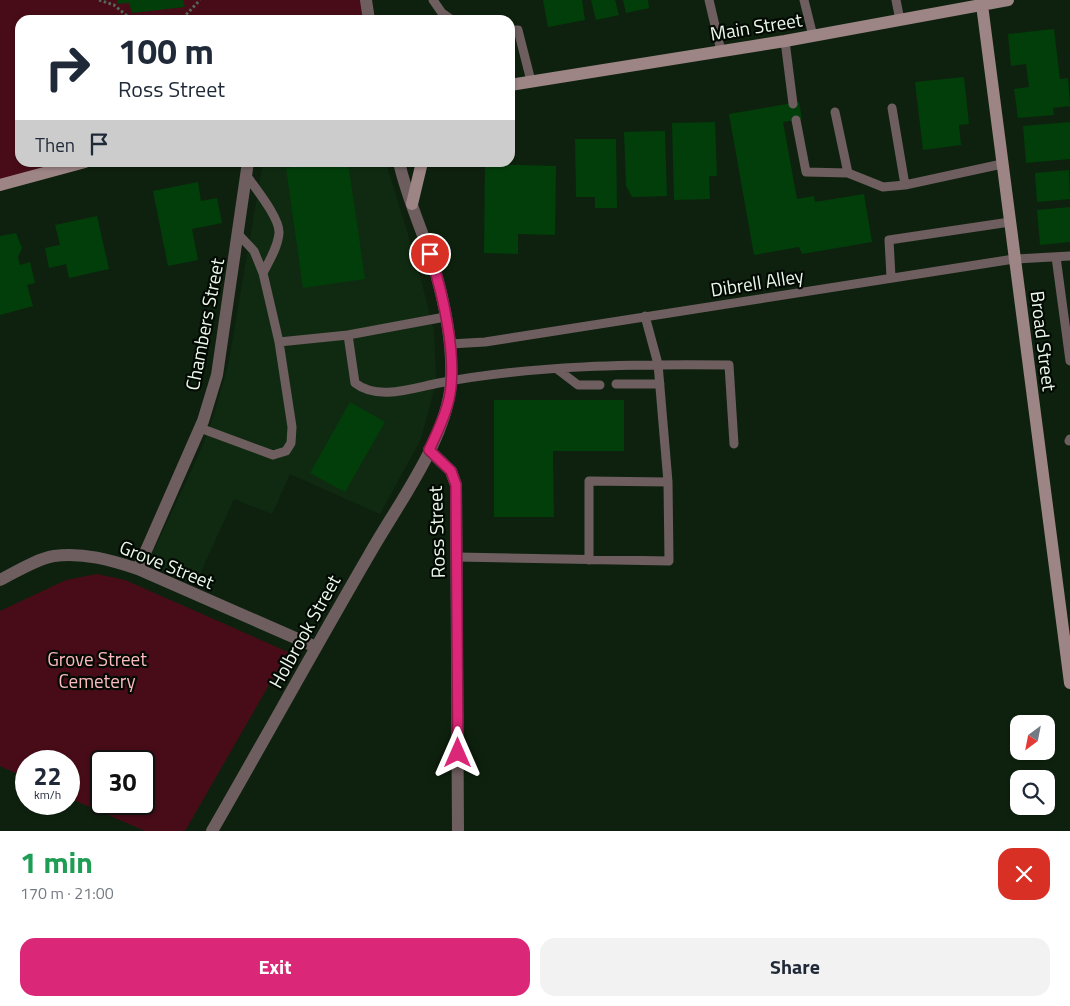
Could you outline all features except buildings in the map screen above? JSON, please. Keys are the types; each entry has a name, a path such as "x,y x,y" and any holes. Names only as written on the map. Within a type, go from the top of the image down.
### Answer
{"street":[{"path":"366,0 368,15"},
{"name":"Main Street","path":"515,83 785,41 900,20 981,2 1008,0"},
{"name":"Broad Street","path":"981,2 1070,683"},
{"path":"0,185 67,167"},
{"name":"Chambers Street","path":"138,569 200,428 222,354 248,167"},
{"path":"401,167 435,271 450,344 451,381 444,416 429,450"},
{"path":"412,204 421,167"},
{"name":"Ross Street","path":"429,450 451,471 456,485 458,831"},
{"name":"Holbrook Street","path":"212,831 429,450"},
{"name":"Grove Street","path":"0,580 52,556 84,556 111,560 138,569 316,648"}],"lane":[{"path":"433,0 445,15"},
{"path":"709,0 721,51"},
{"path":"804,0 813,36"},
{"path":"896,0 900,20"},
{"path":"515,30 518,30 531,81"},
{"path":"785,41 793,104"},
{"path":"892,108 905,185"},
{"path":"835,112 848,173"},
{"path":"796,120 806,172 848,173 882,187 905,185 1002,164"},
{"path":"247,176 272,212 280,231 277,244 263,273"},
{"path":"891,277 889,240 1010,222"},
{"path":"200,428 273,455 286,452 291,443 291,420 279,342 263,273 254,251 239,235"},
{"name":"Dibrell Alley","path":"450,344 485,342 1014,259 1070,256"},
{"path":"1056,257 1070,360"},
{"path":"457,557 669,561 668,482 658,364 644,316"},
{"path":"279,342 348,335 445,317"},
{"path":"348,335 355,383 363,389 390,393 451,381 557,369 658,364 729,365 734,444"},
{"path":"557,369 578,385 600,385"},
{"path":"616,384 660,384"},
{"path":"589,560 589,482 668,482"}],"path":[{"path":"99,0 114,5 126,15"},
{"path":"187,15 200,0"}],"shaded area":[{"path":"262,167 387,167 417,264 434,331 436,382 421,439 380,514 290,474 272,514 234,499 195,585 147,565 200,452 214,415 228,366"}],"green space":[{"path":"0,0 366,0 368,15 15,15 15,167 70,167 0,185"},
{"name":"Grove Street Cemetery","path":"97,574 125,580 288,652 185,831 145,831 108,815 155,815 155,750 90,750 90,807 80,803 80,750 15,750 15,773 0,766 0,611 66,580"}],"route":[{"path":"430,254 450,344 451,381 449,398 444,416 429,450 442,460 451,471 456,485 458,753"}]}
